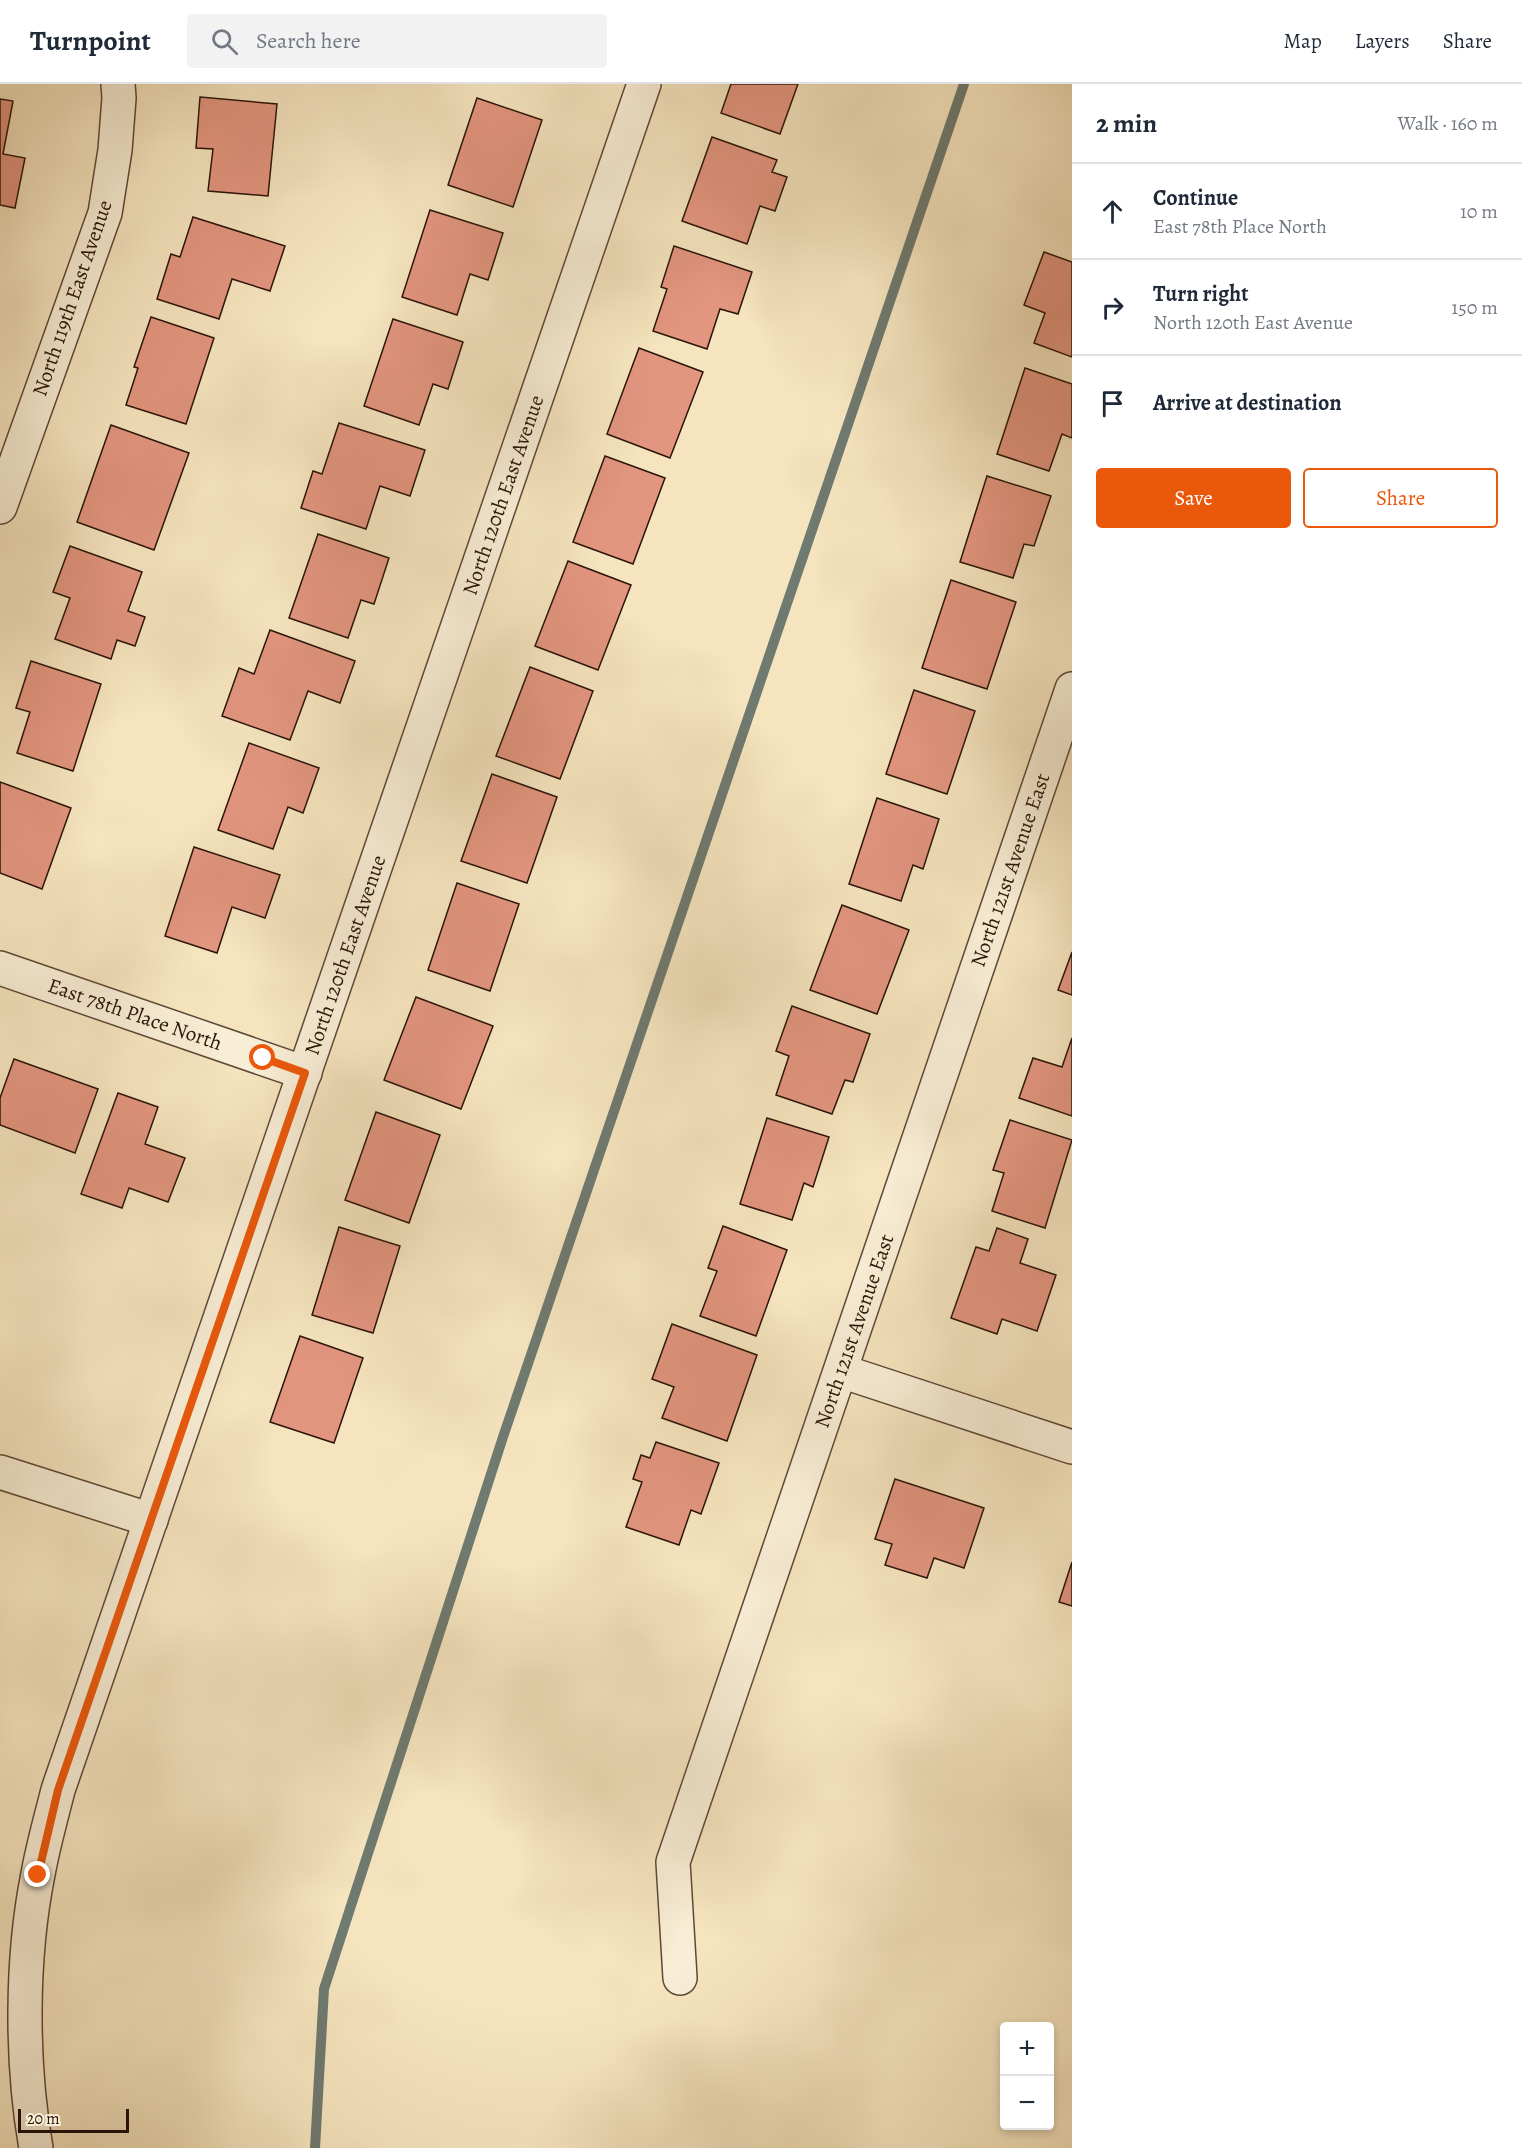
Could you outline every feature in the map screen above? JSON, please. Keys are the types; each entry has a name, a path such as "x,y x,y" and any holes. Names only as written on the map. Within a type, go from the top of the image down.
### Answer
{"street":[{"name":"North 119th East Avenue","path":"3,486 105,213 116,150 118,84"},
{"name":"North 120th East Avenue","path":"36,2148 27,2074 28,1938 38,1875 58,1790 644,84"},
{"name":"North 121st Avenue East","path":"681,1978 673,1862 1072,689"},
{"name":"East 78th Place North","path":"0,968 305,1073"},
{"path":"841,1371 1072,1447"},
{"path":"0,1472 151,1521"}],"building":[{"path":"731,84 798,84 780,134 721,113"},
{"path":"200,97 277,104 268,196 208,191 213,149 196,148"},
{"path":"477,98 542,120 513,207 448,185"},
{"path":"0,99 13,101 3,154 25,158 15,208 0,205"},
{"path":"712,137 777,160 772,172 787,177 775,211 760,206 747,244 682,221"},
{"path":"430,210 503,233 488,280 470,274 457,315 402,297"},
{"path":"193,217 285,246 270,291 232,279 219,319 157,299 171,254 180,257"},
{"path":"674,246 752,272 738,314 720,309 707,349 653,331 667,289 661,287"},
{"path":"1044,252 1072,262 1072,357 1034,343 1045,313 1024,305"},
{"path":"151,317 214,338 186,424 126,405 138,368 134,367"},
{"path":"393,319 463,342 448,389 433,384 419,425 364,406"},
{"path":"639,348 703,372 670,458 607,434"},
{"path":"1025,368 1072,384 1072,438 1062,434 1049,471 997,454"},
{"path":"339,423 425,450 410,496 380,486 366,529 301,508 313,471 322,474"},
{"path":"111,425 189,453 154,550 77,522"},
{"path":"605,456 665,478 633,564 573,542"},
{"path":"987,476 1051,496 1034,546 1024,544 1013,578 960,562"},
{"path":"318,534 389,558 374,604 361,600 348,638 289,618"},
{"path":"70,546 142,572 128,611 145,617 135,646 117,640 111,659 55,639 70,598 53,592"},
{"path":"568,561 631,585 598,670 535,646"},
{"path":"951,580 1016,602 987,689 922,668"},
{"path":"270,630 355,661 340,703 308,691 290,740 222,716 239,668 254,674"},
{"path":"31,661 101,684 73,771 17,753 30,712 16,708"},
{"path":"530,667 593,691 560,779 496,756"},
{"path":"914,690 975,711 947,794 886,774"},
{"path":"249,743 319,768 303,813 288,807 273,849 218,830"},
{"path":"492,774 557,797 527,883 461,861"},
{"path":"0,782 71,808 42,889 0,873"},
{"path":"877,798 939,819 923,869 913,865 901,901 849,884"},
{"path":"194,847 280,875 265,918 232,907 217,953 165,936"},
{"path":"457,883 519,904 490,991 428,970"},
{"path":"842,905 909,930 877,1014 810,990"},
{"path":"1072,952 1072,995 1058,990"},
{"path":"416,997 493,1026 461,1109 384,1080"},
{"path":"792,1006 870,1034 853,1082 845,1080 832,1114 776,1095 789,1056 776,1051"},
{"path":"1072,1038 1072,1116 1019,1098 1033,1058 1062,1067"},
{"path":"14,1059 98,1089 75,1153 0,1125 0,1098"},
{"path":"118,1093 158,1107 145,1144 185,1158 168,1202 129,1188 122,1208 81,1194"},
{"path":"376,1112 440,1135 409,1223 345,1200"},
{"path":"767,1118 829,1137 813,1187 804,1183 792,1220 740,1204"},
{"path":"1010,1120 1072,1140 1045,1228 992,1211 1004,1173 993,1170"},
{"path":"723,1226 787,1250 756,1336 700,1316 717,1271 708,1268"},
{"path":"339,1227 400,1246 373,1333 312,1315"},
{"path":"997,1228 1028,1239 1020,1263 1056,1275 1037,1331 1002,1319 997,1334 951,1318 976,1247 989,1251"},
{"path":"672,1324 757,1355 727,1441 662,1418 674,1387 652,1379"},
{"path":"300,1336 363,1358 334,1443 270,1422"},
{"path":"656,1442 719,1463 701,1514 691,1510 679,1545 626,1527 642,1482 633,1479 641,1455 650,1458"},
{"path":"895,1479 984,1508 964,1568 934,1558 927,1578 885,1565 892,1544 875,1539"},
{"path":"1072,1562 1072,1606 1059,1602"}],"waterway":[{"path":"315,2148 324,1989 503,1437 964,84"}],"route":[{"path":"38,1875 58,1790 305,1073 263,1058"}]}
